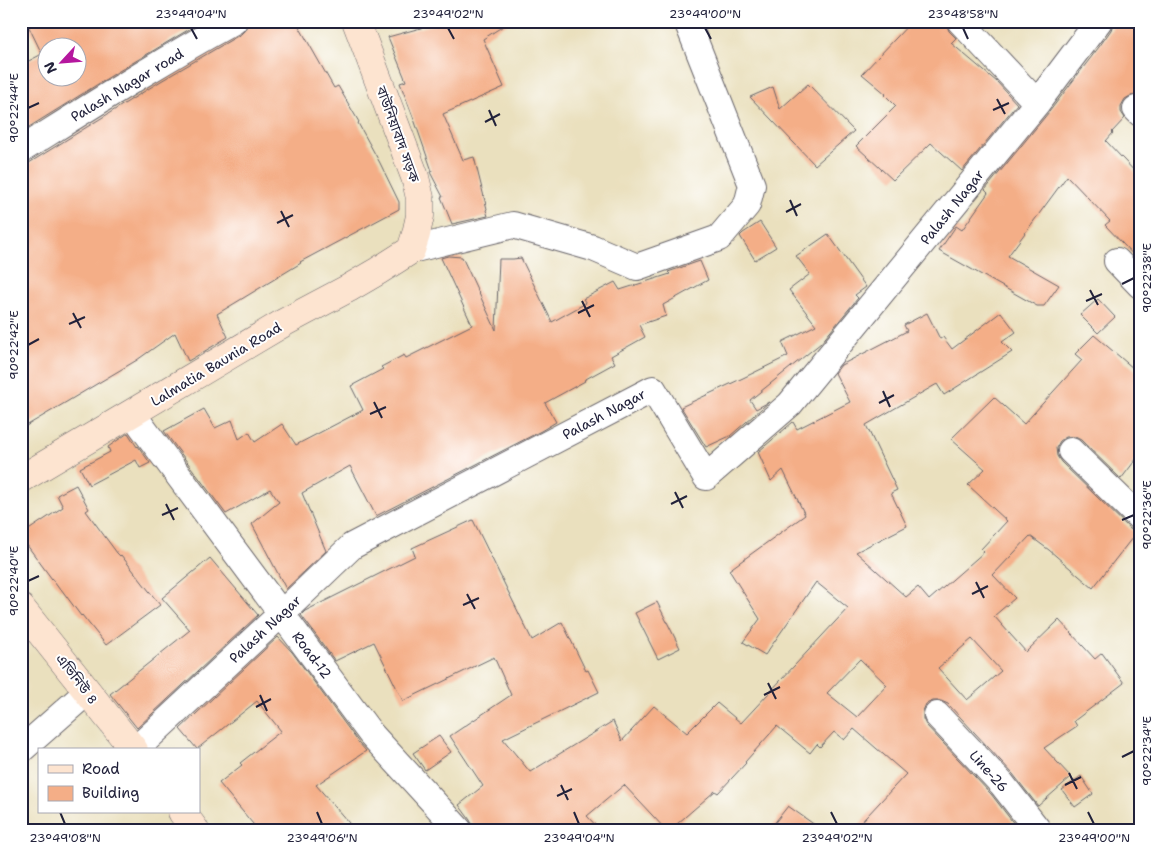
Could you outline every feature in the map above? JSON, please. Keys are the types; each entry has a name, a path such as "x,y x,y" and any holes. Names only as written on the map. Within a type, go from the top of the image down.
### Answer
{"street":[{"name":"Palash Nagar road","path":"21,150 132,81 234,21"},
{"name":"বাউনিয়াবাদ সড়ক","path":"356,21 415,176 420,198 420,216 410,250"},
{"path":"410,250 513,225 593,248 637,267 720,238 747,205 752,184 687,21"},
{"path":"960,21 1037,103"},
{"name":"Palash Nagar","path":"136,748 352,546 653,389 706,477 790,404 1037,103 1099,21"},
{"name":"Lalmatia Baunia Road","path":"21,479 285,322 364,280 410,250"},
{"path":"1117,261 1140,285"},
{"name":"Road-12","path":"140,424 371,734 459,830"},
{"path":"1071,451 1140,518"},
{"name":"এভিনিউ ৪","path":"21,608 132,748"},
{"path":"21,750 87,692"},
{"name":"Line-26","path":"937,715 1002,784 1038,830"},
{"path":"183,814 195,830"}],"building":[{"path":"26,21 203,21 21,132 21,65 38,56 38,88 88,88 88,38 38,38 38,46"},
{"path":"249,21 296,21 334,88 338,86 359,122 399,202 399,209 300,262 217,314 228,337 195,357 188,361 175,333 137,360 21,429 21,165 29,163 241,34 247,28"},
{"path":"446,21 511,21 483,39 504,87 443,114 463,160 474,157 488,216 452,224 441,197 443,197 430,172 432,171 400,83 406,81 388,37"},
{"path":"912,21 945,21 949,31 956,38 951,43 997,82 1017,104 962,171 931,143 893,180 856,146 896,106 886,94 862,74"},
{"path":"1114,21 1140,21 1140,95 1132,95 1125,99 1121,106 1121,112 1125,118 1106,141 1140,177 1140,262 1105,225 1110,221 1067,176 1008,256 1059,285 1044,306 1037,306 939,251 956,226 962,230 988,193 985,190 1099,47 1111,30"},
{"path":"808,84 854,131 815,165 750,97 773,87 780,109"},
{"path":"760,222 776,247 755,260 740,236"},
{"path":"828,234 866,287 855,295 858,298 821,343 750,400 756,409 769,402 730,436 706,447 681,407 788,356 782,342 816,325 789,290 810,274 796,256"},
{"path":"448,256 462,257 496,330 499,259 521,258 552,322 586,303 583,299 615,282 620,290 670,274 668,272 700,261 708,280 663,305 666,316 639,325 645,337 611,356 615,363 545,403 556,422 541,431 376,516 350,466 302,493 326,551 286,589 252,524 279,502 270,489 226,514 164,431 204,409 215,428 232,420 239,439 249,432 255,442 282,424 296,445 363,410 351,386 404,355 406,358 472,325 441,258"},
{"path":"1098,299 1115,317 1098,333 1080,315"},
{"path":"1001,312 1016,332 1002,342 1012,352 944,395 937,384 866,425 897,490 891,493 907,526 856,552 906,597 918,587 929,600 984,552 981,549 1007,521 968,485 985,469 951,439 994,397 1024,424 1082,360 1075,354 1094,335 1140,374 1140,454 1121,479 1081,440 1075,437 1066,437 1060,441 1056,448 1057,456 1061,462 1136,533 1093,588 1030,536 993,575 1015,598 994,616 1026,652 1059,620 1095,659 1102,653 1124,683 1074,721 1077,726 1044,748 1071,777 1038,806 1013,774 948,704 941,701 933,701 926,704 923,711 923,719 926,725 991,794 1015,825 1009,830 854,830 906,774 854,729 844,740 834,732 820,747 817,744 810,753 777,726 718,793 715,791 670,830 666,830 624,785 587,816 600,830 474,830 470,820 459,805 483,786 450,736 511,695 494,657 403,701 374,642 335,661 301,615 305,611 415,556 412,548 473,520 532,640 562,622 586,671 588,670 599,692 503,739 530,772 613,721 622,741 654,706 687,733 717,703 741,723 848,608 816,582 765,655 743,642 760,619 729,570 805,515 783,470 771,481 758,452 793,422 797,429 850,402 835,373 841,365 907,331 904,325 927,313 940,339 943,337 952,349","holes":["972,639 1001,671 967,700 938,668","860,659 887,685 857,717 827,693"]},
{"path":"128,433 150,463 140,468 136,460 89,485 80,468 110,452 108,447"},
{"path":"76,485 89,509 86,511 117,553 121,555 160,605 106,645 60,590 21,537 21,535 63,507 57,495"},
{"path":"210,558 258,615 137,728 110,694 190,630 162,598"},
{"path":"657,602 680,648 658,659 635,613"},
{"path":"278,637 292,652 366,751 316,785 355,830 258,830 219,783 242,765 240,763 281,731 257,701 198,748 196,748 180,729"},
{"path":"439,736 451,752 425,770 413,753"},
{"path":"1081,776 1093,794 1075,807 1062,790"},
{"path":"788,806 822,830 769,830"}]}
